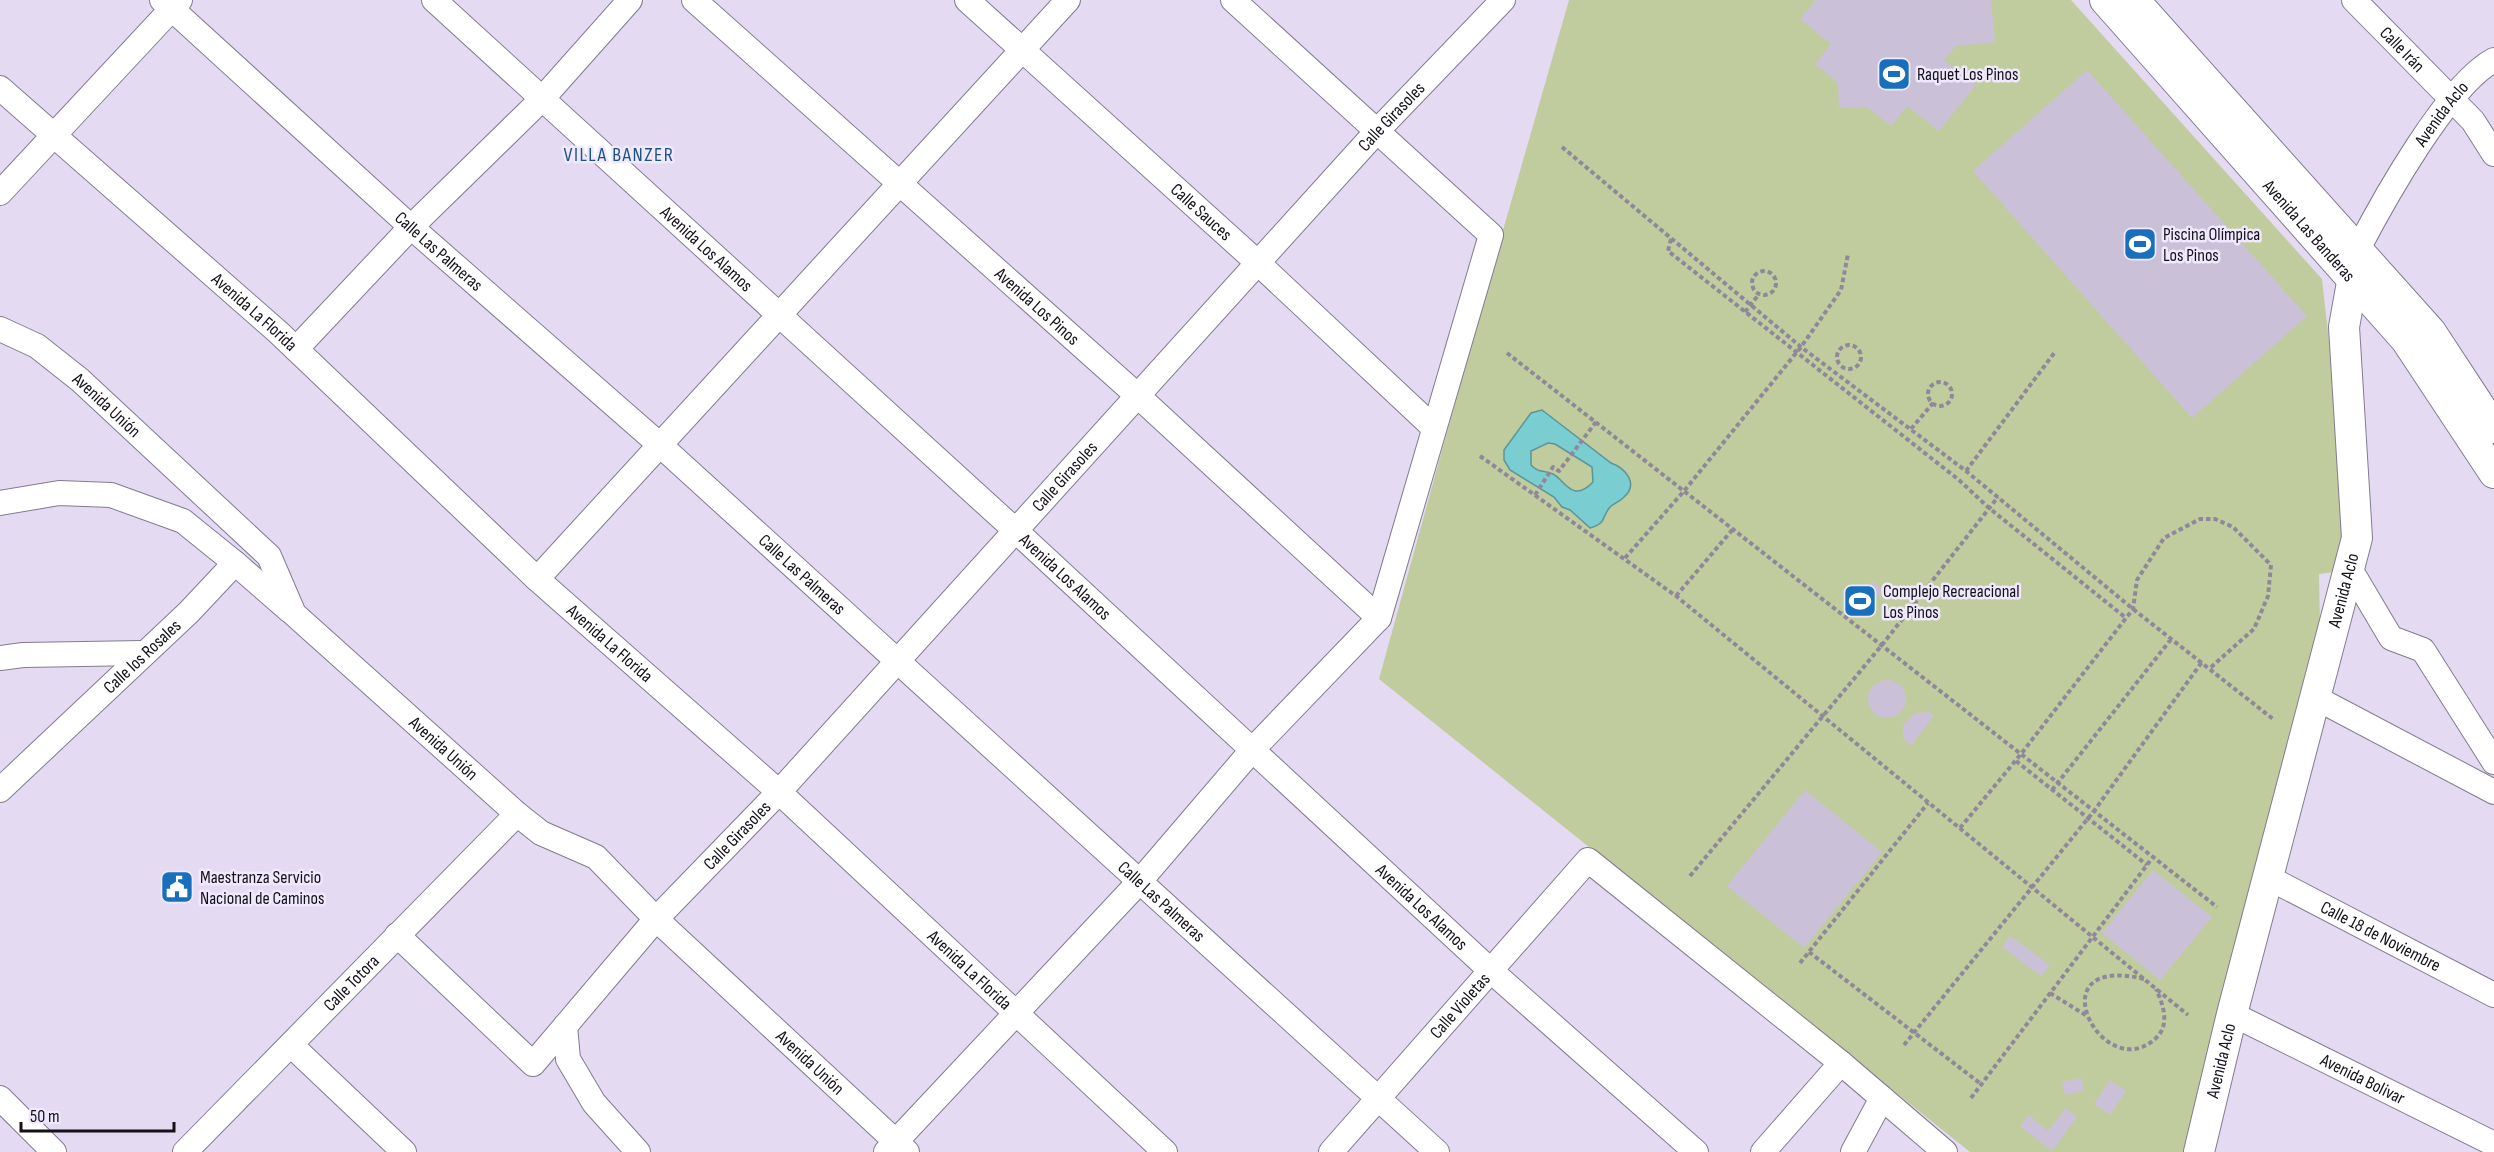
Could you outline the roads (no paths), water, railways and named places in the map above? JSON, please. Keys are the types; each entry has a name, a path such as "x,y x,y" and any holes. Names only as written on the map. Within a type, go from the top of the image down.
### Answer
{"main road":[{"name":"Avenida Las Banderas","path":"2105,0 2406,340 2494,473"},
{"name":"Avenida Las Banderas","path":"2134,0 2431,332 2494,428"},
{"name":"Avenida Aclo","path":"2200,1151 2232,1014 2357,538 2344,327 2358,249"}],"street":[{"name":"Avenida Los Alamos","path":"435,0 1016,531 1490,970 1696,1152"},
{"path":"296,349 411,227 542,99 630,0"},
{"name":"Avenida Los Pinos","path":"694,0 1139,397 1379,618"},
{"name":"Calle Sauces","path":"967,0 1258,263 1434,428"},
{"path":"537,579 1023,52 1068,0"},
{"path":"896,1148 1140,881 1253,749 1379,618 1491,235 1233,0"},
{"name":"Calle Girasoles","path":"397,935 533,1064 656,919 779,792 1139,397 1378,130 1503,0"},
{"path":"0,194 171,3"},
{"name":"Calle Las Palmeras","path":"171,3 411,227 660,445 1437,1152"},
{"name":"Calle Irán","path":"2364,4 2473,121 2494,154"},
{"name":"Avenida Aclo","path":"2358,249 2385,199 2451,100 2494,60"},
{"name":"Avenida La Florida","path":"0,88 296,349 537,579 779,792 1165,1152"},
{"name":"Avenida Unión","path":"0,328 37,346 80,380 269,556 288,610 517,814 541,833 596,857 656,919 896,1148"},
{"path":"0,503 59,493 111,495 183,521 288,610"},
{"name":"Calle los Rosales","path":"0,790 189,612 235,563"},
{"path":"2349,567 2391,638 2423,650 2494,762"},
{"path":"0,658 23,655 143,653"},
{"path":"2316,698 2494,792"},
{"name":"Calle Totora","path":"185,1152 517,814"},
{"name":"Calle Violetas","path":"1331,1152 1588,860 1840,1063"},
{"name":"Calle 18 de Noviembre","path":"2269,878 2494,994"},
{"name":"Avenida Bolivar","path":"2232,1014 2494,1144"},
{"path":"565,1026 568,1059 594,1103 638,1152"},
{"path":"291,1045 397,1150"},
{"path":"1763,1152 1840,1063 1945,1152"},
{"path":"0,1098 54,1152"},
{"path":"1853,1152 1882,1098"}],"place":[{"name":"Raquet Los Pinos","path":"1894,74"},
{"name":"Piscina Olímpica Los Pinos","path":"2140,244"},
{"name":"Complejo Recreacional Los Pinos","path":"1860,601"},
{"name":"Maestranza Servicio Nacional de Caminos","path":"177,887"}],"district":[{"name":"VILLA BANZER","path":"619,155"}]}
